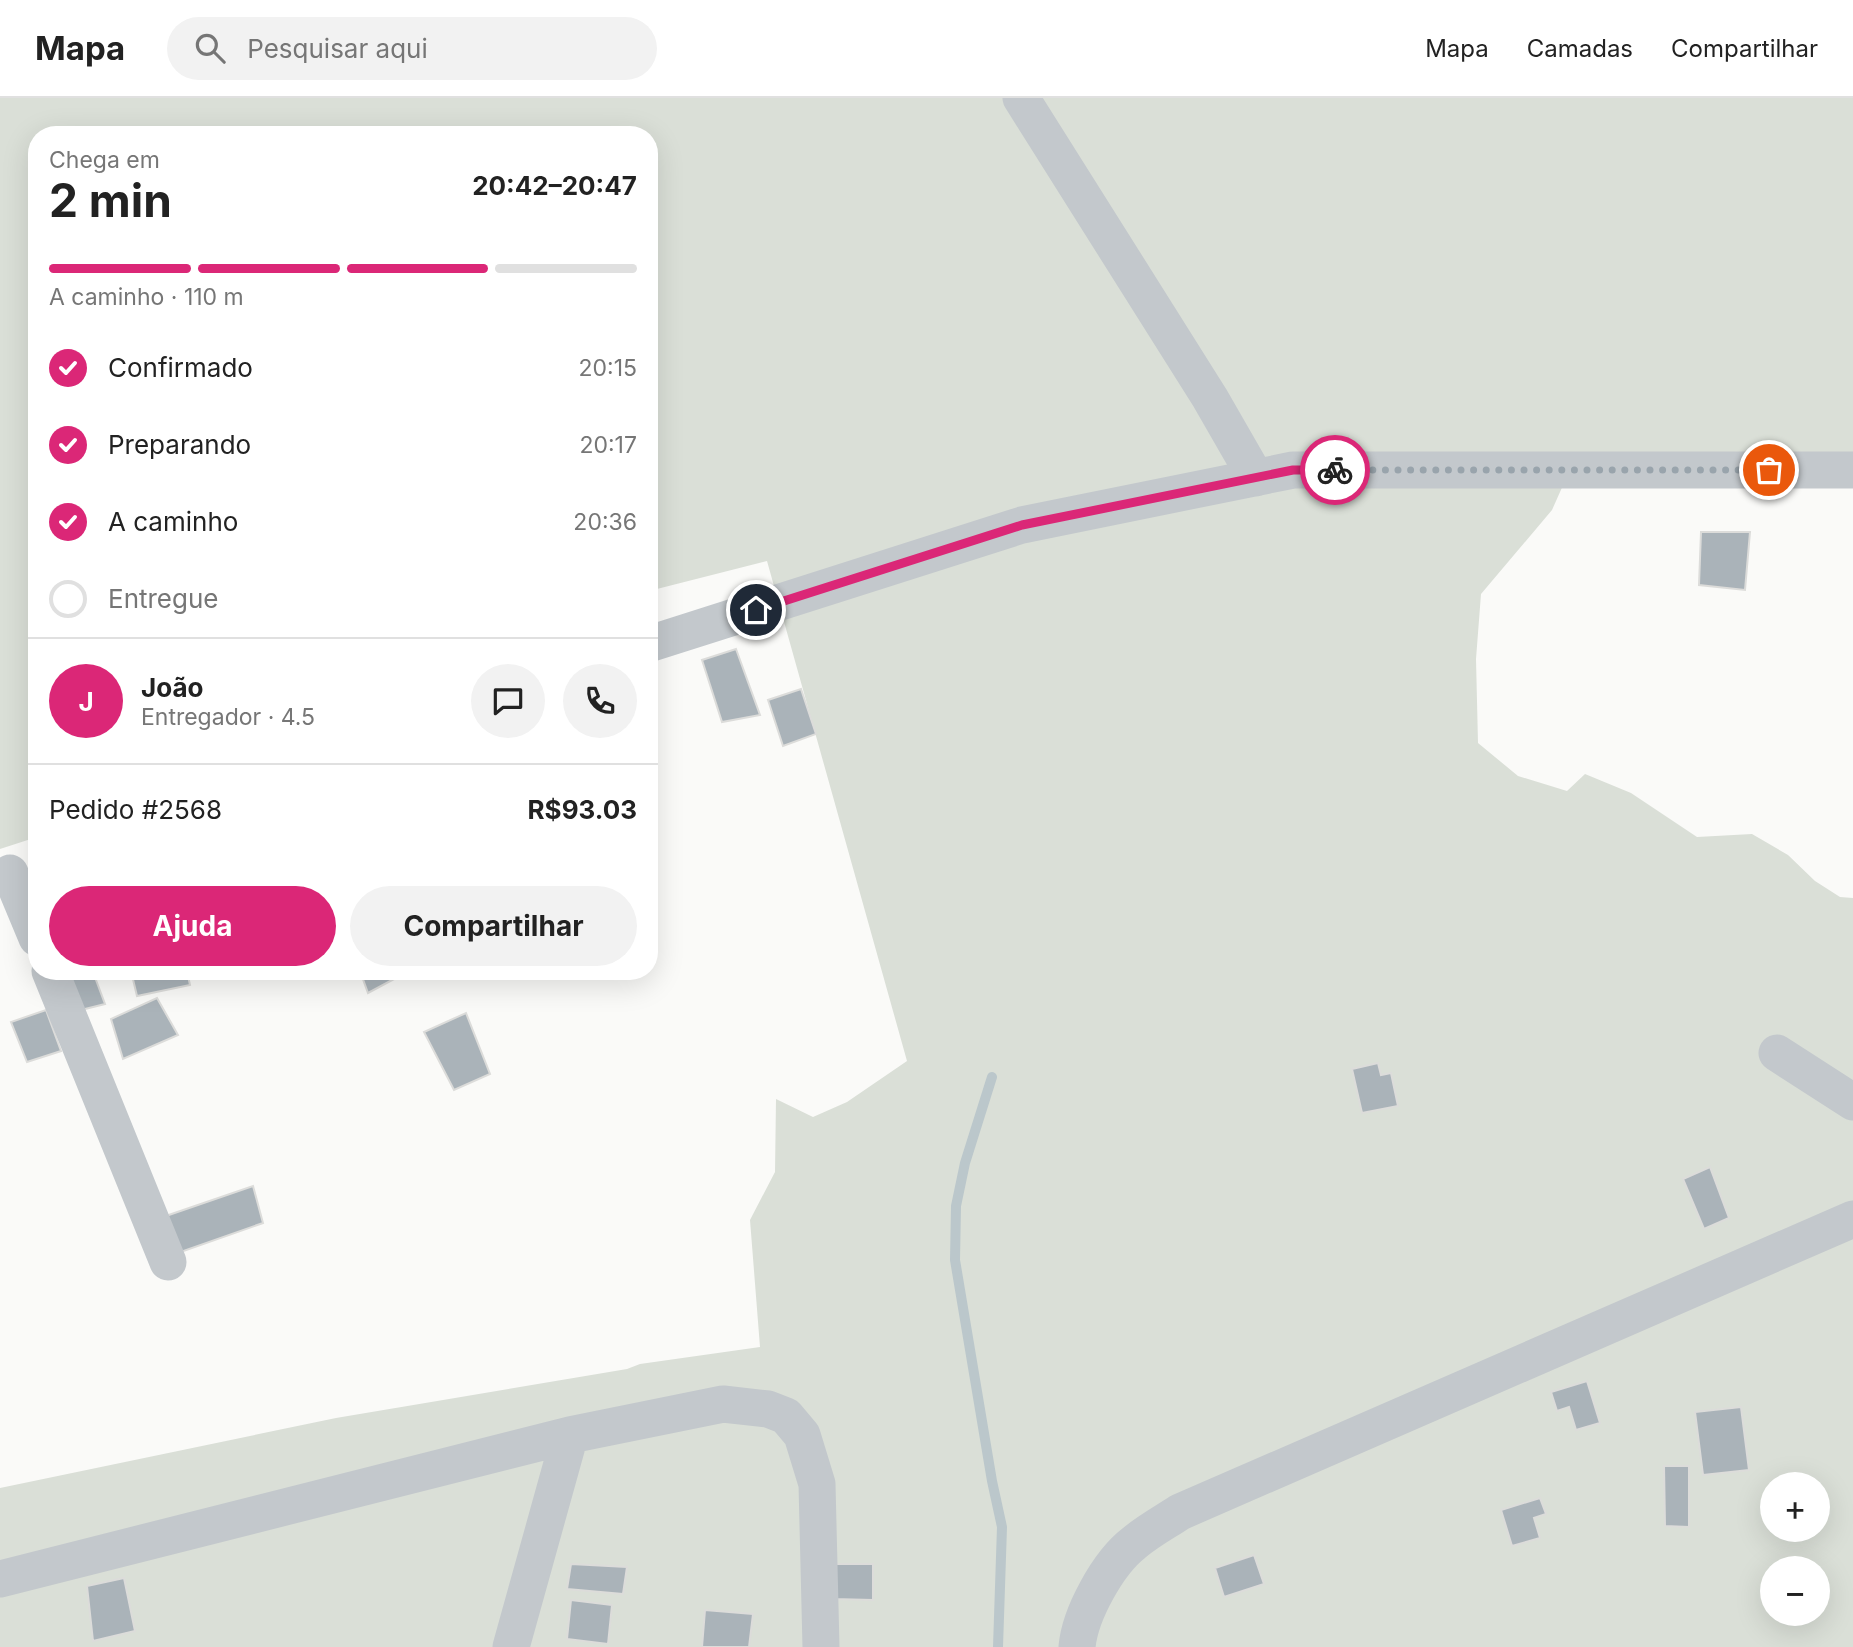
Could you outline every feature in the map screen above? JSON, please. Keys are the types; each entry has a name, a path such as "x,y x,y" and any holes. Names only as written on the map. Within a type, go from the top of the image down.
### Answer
{"street":[{"path":"1021,98 1210,398 1256,478"},
{"path":"658,641 1022,525 1293,470 1853,470"},
{"path":"16,870 28,909"},
{"path":"54,980 169,1262"},
{"path":"1777,1054 1853,1102"},
{"path":"1077,1647 1079,1630 1101,1582 1132,1544 1180,1512 1853,1219"},
{"path":"0,1579 570,1435 723,1404 768,1409 786,1416 802,1435 817,1484 821,1647"},
{"path":"511,1647 570,1435"}],"shaded area":[{"path":"0,98 1853,98 1853,455 1564,483 1552,510 1481,594 1476,659 1478,743 1518,776 1567,791 1585,774 1631,793 1697,837 1752,834 1788,855 1815,881 1840,897 1853,898 1853,1647 0,1647 0,1488 336,1418 627,1369 640,1364 760,1347 750,1220 775,1172 776,1099 813,1117 847,1102 907,1061 767,561 658,589 658,126 28,126 28,840 0,849"}],"building":[{"path":"1701,532 1750,532 1745,590 1699,585"},
{"path":"736,649 760,715 722,722 702,660"},
{"path":"801,689 816,734 783,746 768,700"},
{"path":"69,980 96,980 105,1004 81,1010"},
{"path":"133,980 189,980 190,985 137,996"},
{"path":"363,980 392,980 368,993"},
{"path":"157,998 178,1035 123,1059 111,1019"},
{"path":"46,1010 61,1051 27,1062 11,1022"},
{"path":"466,1013 490,1074 454,1090 424,1032"},
{"path":"1378,1063 1381,1075 1391,1073 1398,1106 1362,1113 1352,1069"},
{"path":"1710,1167 1729,1218 1704,1229 1683,1179"},
{"path":"253,1186 263,1223 175,1254 163,1217"},
{"path":"1587,1381 1600,1423 1576,1430 1569,1407 1557,1411 1551,1392"},
{"path":"1741,1407 1749,1470 1703,1475 1695,1412"},
{"path":"1664,1466 1689,1466 1689,1527 1665,1526"},
{"path":"1540,1498 1546,1514 1534,1518 1540,1538 1512,1546 1501,1510"},
{"path":"1254,1555 1264,1584 1224,1597 1215,1568"},
{"path":"571,1564 627,1567 623,1594 567,1589"},
{"path":"833,1564 873,1564 873,1600 833,1599"},
{"path":"124,1578 135,1631 93,1641 87,1586"},
{"path":"571,1600 612,1605 608,1644 567,1639"},
{"path":"705,1610 753,1614 749,1647 702,1647"}],"waterway":[{"path":"992,1077 965,1163 956,1206 955,1260 1002,1527 998,1647"}],"way so far":[{"path":"1335,470 1769,470"}],"route":[{"path":"756,610 1022,525 1293,470 1335,470"}]}
